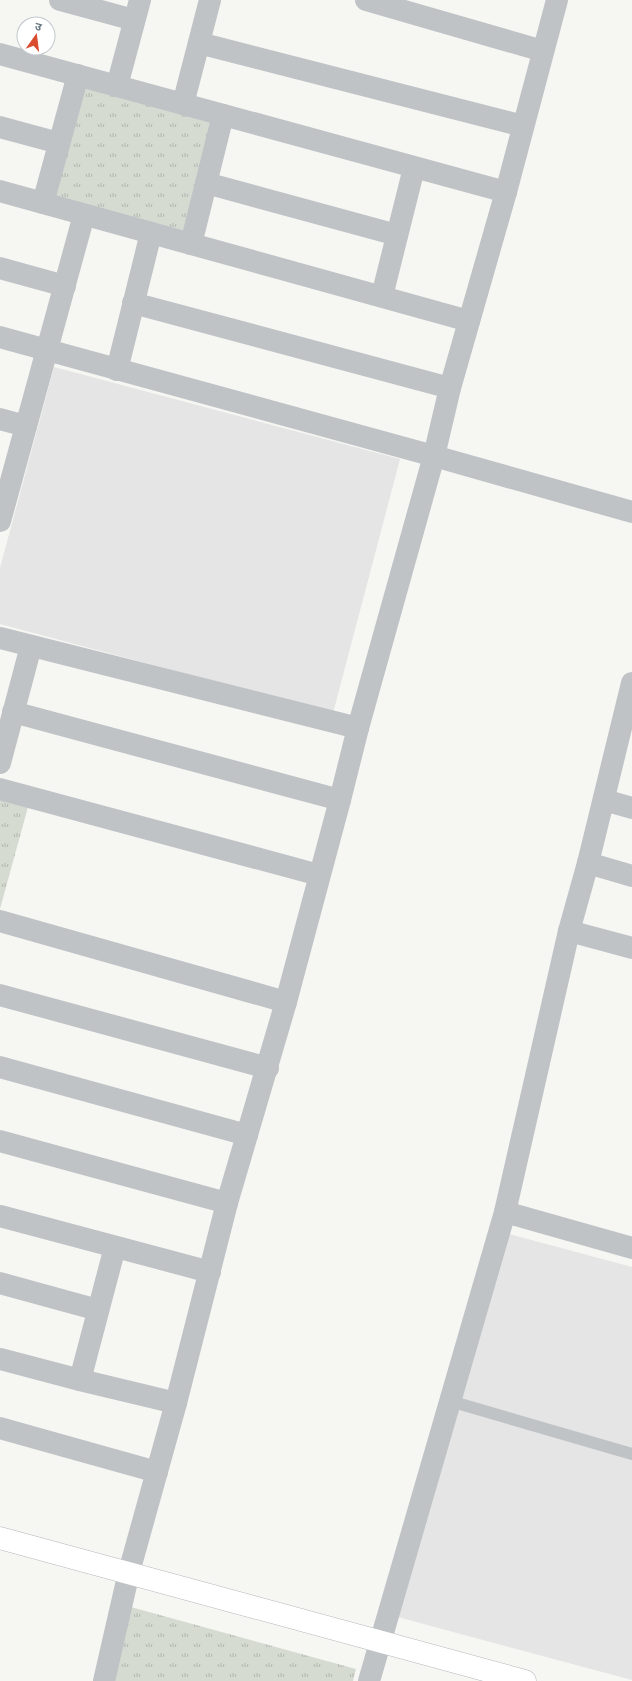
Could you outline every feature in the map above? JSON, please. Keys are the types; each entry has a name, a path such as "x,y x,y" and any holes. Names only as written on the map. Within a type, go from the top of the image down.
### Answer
{"street":[{"path":"60,0 137,10 117,86"},
{"path":"183,104 210,0"},
{"path":"366,0 543,51"},
{"path":"104,1681 128,1572 176,1403 226,1204 268,1068 358,728 434,456 450,388 506,192 522,126 557,0"},
{"path":"199,43 522,126"},
{"path":"0,54 506,192"},
{"path":"43,203 78,75"},
{"path":"192,244 223,115"},
{"path":"0,127 59,143"},
{"path":"382,296 414,168"},
{"path":"206,184 397,235"},
{"path":"0,191 470,321"},
{"path":"0,521 5,486 26,426 84,214"},
{"path":"117,370 151,233"},
{"path":"0,268 65,286"},
{"path":"134,303 450,388"},
{"path":"0,338 434,456 632,512"},
{"path":"0,419 26,426"},
{"path":"0,638 358,728"},
{"path":"0,763 31,646"},
{"path":"369,1681 379,1641 505,1212 569,931 588,864 632,683"},
{"path":"13,712 340,800"},
{"path":"0,789 319,875"},
{"path":"604,800 632,808"},
{"path":"588,864 632,876"},
{"path":"0,921 286,1002"},
{"path":"569,931 632,948"},
{"path":"0,995 268,1068"},
{"path":"0,1067 247,1135"},
{"path":"0,1141 226,1204"},
{"path":"505,1212 632,1248"},
{"path":"0,1216 210,1272"},
{"path":"80,1380 115,1247"},
{"path":"0,1283 98,1310"},
{"path":"0,1359 176,1403"},
{"path":"0,1428 157,1472"},
{"path":"0,1538 525,1681"}],"lane":[{"path":"450,1402 632,1454"}],"shaded area":[{"path":"54,367 400,459 333,713 0,624 0,568"},
{"path":"498,1231 632,1267 632,1680 394,1616"}],"green space":[{"path":"81,87 217,124 187,235 51,198"},
{"path":"0,799 28,807 0,909"},
{"path":"120,1604 356,1669 353,1681 99,1681"}]}
